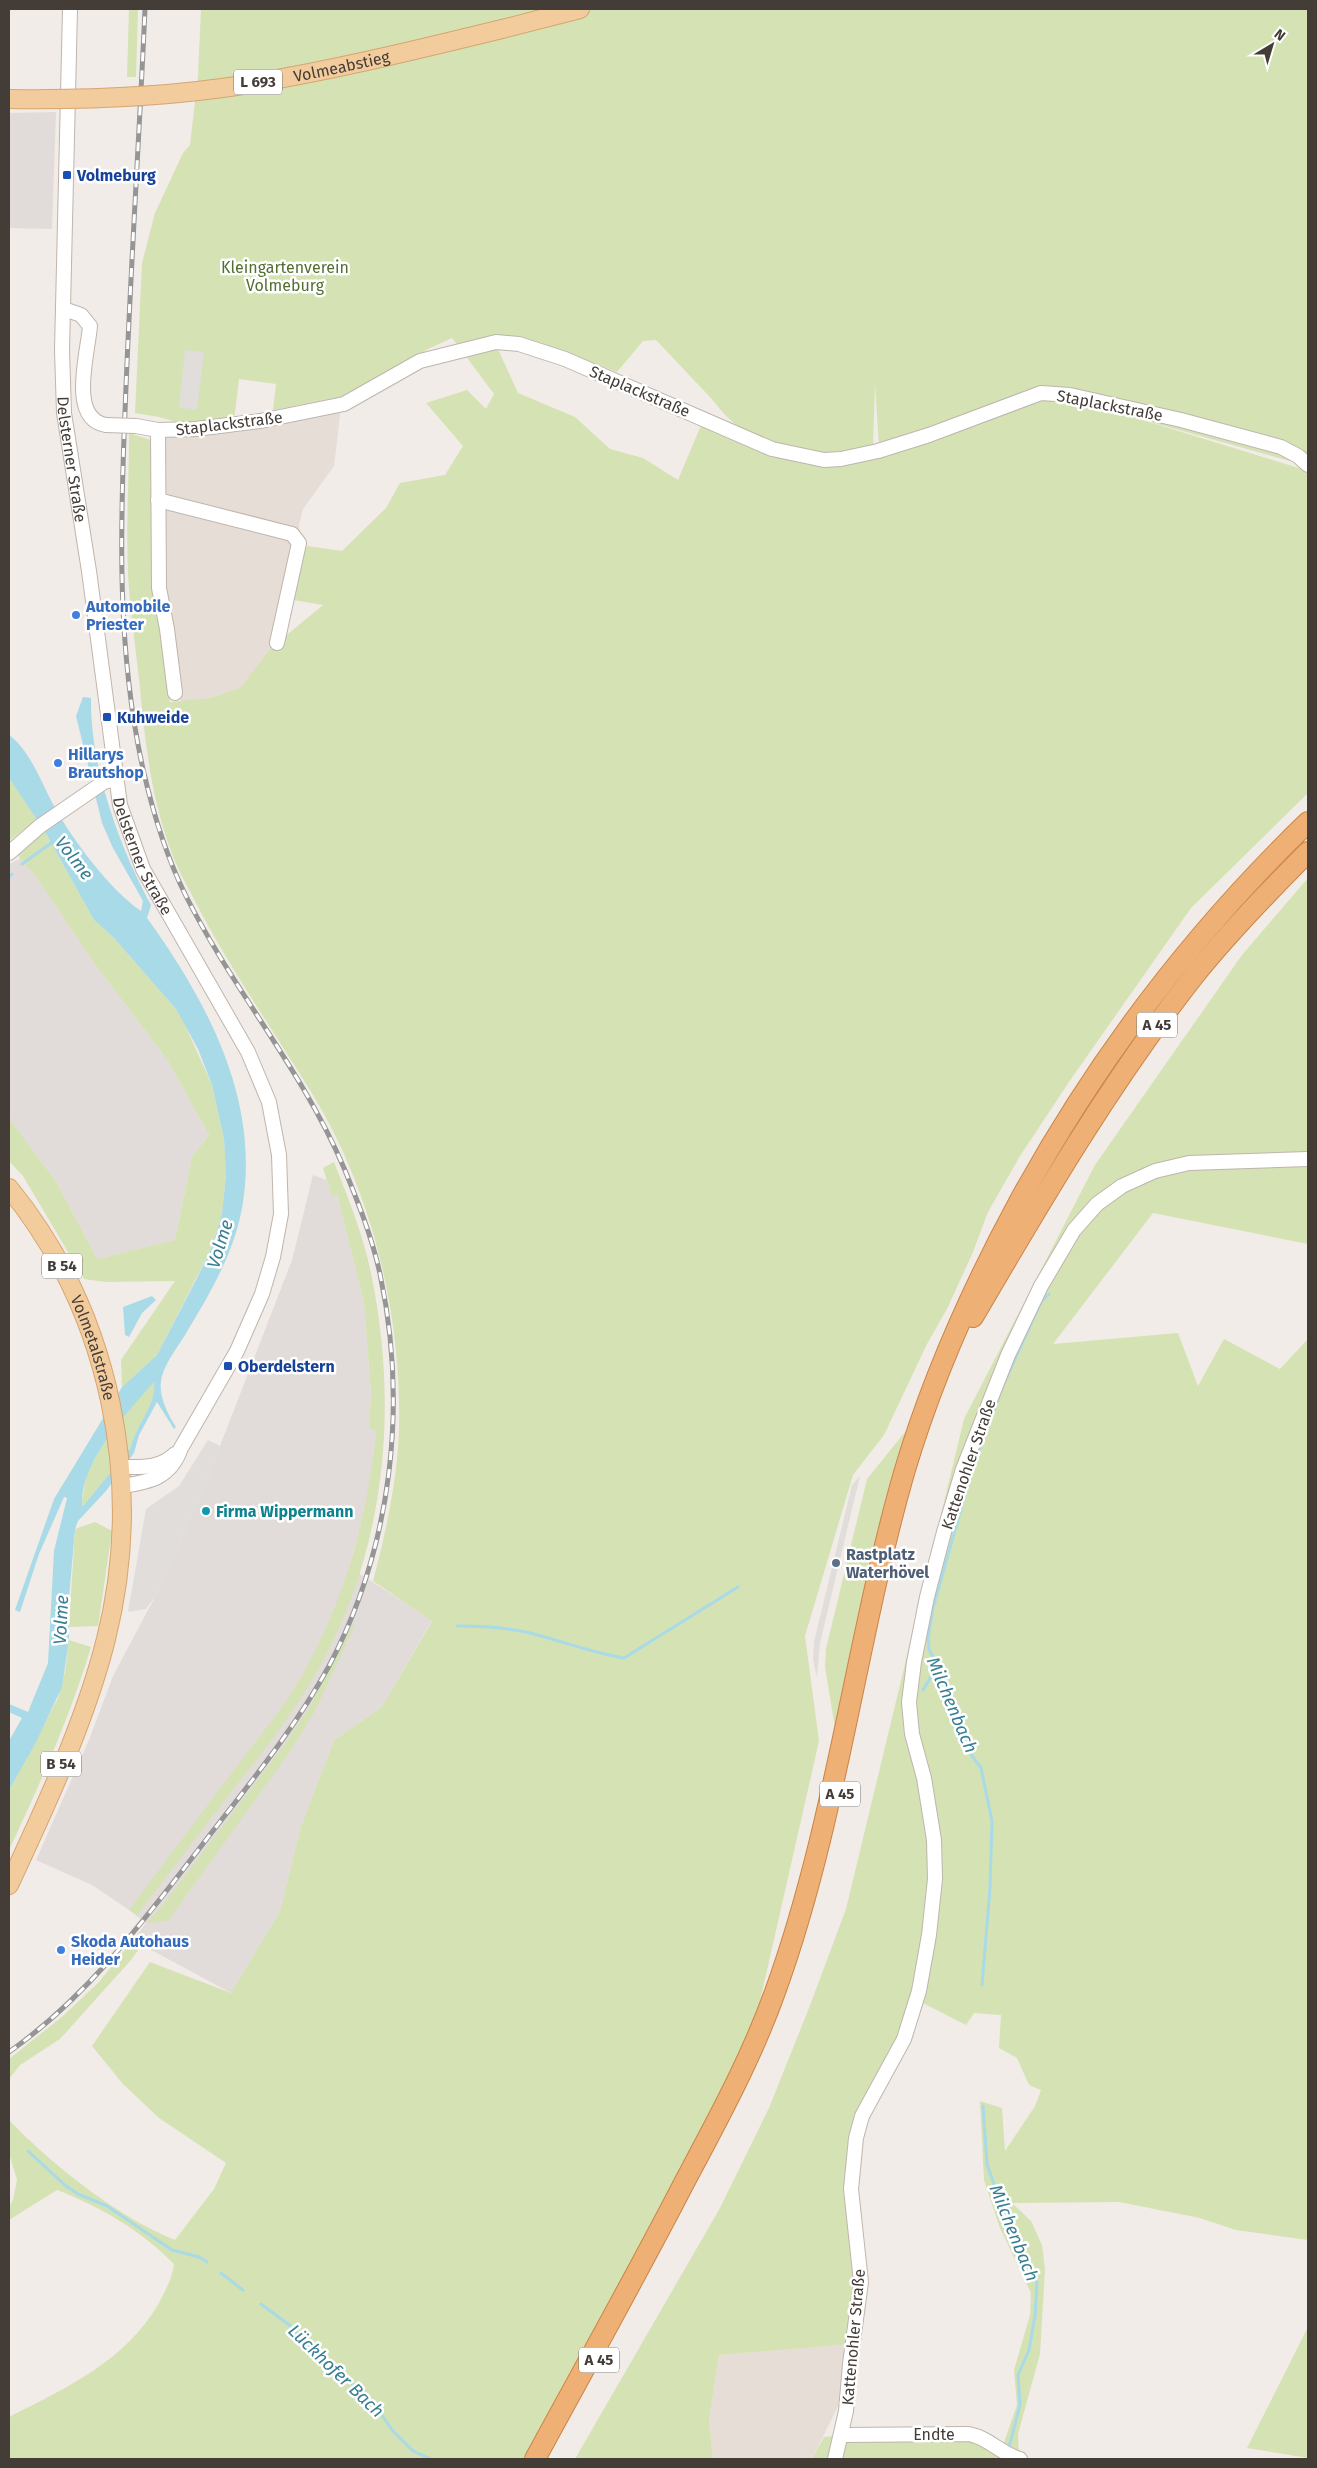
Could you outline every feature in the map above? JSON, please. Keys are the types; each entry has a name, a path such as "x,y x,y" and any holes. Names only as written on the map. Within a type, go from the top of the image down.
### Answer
{"highway":[{"name":"A 45","path":"1024,1214 1071,1112 1125,1031 1177,962 1220,912 1308,822"},
{"name":"A 45","path":"545,2459 602,2340 734,2090 775,1994 815,1864 880,1566 905,1470 937,1374 962,1313 1024,1214 1194,976 1264,896 1308,852"},
{"name":"A 45","path":"535,2459 575,2395"}],"main road":[{"name":"Volmeabstieg","path":"9,99 103,97 241,85 378,59 580,9"},
{"name":"Volmetalstraße","path":"9,1188 45,1238 69,1280 99,1353 121,1467"},
{"name":"B 54","path":"9,1885 72,1740 101,1656 115,1592 122,1486 121,1467"}],"street":[{"name":"Delsterner Straße","path":"70,9 62,380 64,413 89,571 110,781 143,869 248,1052 269,1102 279,1155 281,1214 273,1257 262,1294 237,1351 181,1448 173,1466 159,1476 142,1483 122,1486"},
{"name":"Staplackstraße","path":"64,308 81,315 90,326 82,399 87,413 93,420 106,424 158,430 260,421 344,404 420,361 496,342 519,344 565,359 772,449 824,460 841,459 878,451 937,432 1034,395 1054,393 1164,415 1281,448 1308,465"},
{"path":"158,430 159,588 167,629 175,693"},
{"path":"158,500 292,534 299,543 277,643"},
{"path":"9,853 40,826 110,781"},
{"name":"Kattenohler Straße","path":"835,2459 846,2411 861,2282 850,2189 854,2144 862,2116 904,2039 919,1991 929,1936 934,1879 934,1840 924,1778 910,1726 910,1686 927,1597 963,1469 988,1401 1026,1316 1074,1230 1097,1204 1129,1183 1172,1166 1188,1163 1308,1159"},
{"name":"Delsterner Straße","path":"121,1467 146,1467 164,1463 181,1448"},
{"name":"Endte","path":"841,2435 969,2434 981,2437 1006,2454 1020,2459"}],"shaded area":[{"path":"56,112 52,229 9,228 9,113"},
{"path":"185,350 204,352 197,410 179,407"},
{"path":"341,407 334,466 303,509 299,524 300,542 271,650 240,688 210,698 181,702 164,588 162,435"},
{"path":"20,859 34,874 99,970 167,1059 209,1135 192,1157 175,1240 97,1259 57,1183 9,1118 9,864"},
{"path":"313,1175 327,1180 332,1195 337,1194 364,1303 371,1394 369,1428 376,1430 371,1477 349,1567 432,1620 382,1707 334,1740 301,1826 280,1911 231,1993 142,1945 140,1931 146,1923 129,1910 92,1885 36,1860 89,1740 113,1676 156,1595 201,1495 292,1260"},
{"path":"208,1440 220,1446 201,1495 156,1595 146,1609 128,1612 146,1509 179,1486"},
{"name":"Rastplatz Waterhövel","path":"860,1476 820,1643 817,1677 813,1660 814,1642 852,1485"},
{"path":"853,2344 844,2394 812,2459 713,2459 709,2420 719,2355"}],"green space":[{"path":"129,9 138,9 136,77 127,77"},
{"name":"Kleingartenverein Volmeburg","path":"201,9 1308,9 1308,466 1136,418 1305,470 1308,474 1308,793 1191,908 1071,1079 1020,1156 988,1212 973,1252 947,1309 927,1344 884,1435 853,1475 805,1636 819,1741 758,2010 701,2147 528,2459 9,2459 9,2417 93,2371 130,2341 159,2303 170,2279 174,2264 134,2230 104,2212 57,2190 9,2220 9,2207 13,2200 17,2180 9,2153 9,2120 65,2172 109,2204 131,2218 175,2240 214,2189 226,2163 159,2118 123,2084 92,2046 150,1962 231,1993 280,1911 301,1826 334,1740 382,1707 432,1621 373,1581 396,1469 399,1431 399,1388 389,1300 380,1257 367,1214 352,1173 334,1133 313,1095 223,952 182,876 172,855 158,809 147,749 129,587 127,538 129,433 154,441 153,576 170,702 210,698 240,688 271,648 323,605 287,599 307,546 342,551 386,508 400,483 445,475 463,446 426,403 467,390 486,409 494,394 465,355 485,348 497,347 518,393 575,417 610,449 643,458 678,480 702,423 748,445 791,460 840,464 883,455 1041,397 1038,390 879,447 875,383 873,446 857,452 839,455 802,453 766,441 735,424 656,340 643,341 617,372 541,343 496,337 459,347 452,338 426,350 416,359 340,397 273,410 276,384 239,379 234,420 191,426 159,417 135,413 142,263 155,213 183,153 190,145 198,76"},
{"path":"9,778 37,819 9,841"},
{"path":"44,830 94,920 113,937 176,1009 212,1085 224,1139 226,1174 222,1214 212,1247 157,1355 122,1387 121,1360 175,1281 105,1282 84,1279 23,1176 9,1161 9,1118 57,1183 97,1259 175,1240 192,1157 209,1135 167,1059 99,970 34,874 20,859 18,854"},
{"path":"1308,878 1308,1244 1153,1213 1053,1344 1178,1333 1198,1386 1224,1339 1280,1369 1308,1339 1308,2240 1236,2230 1200,2218 1119,2202 1012,2203 1031,2221 1042,2245 1045,2270 1040,2354 1018,2434 1019,2459 812,2459 824,2437 841,2435 950,2433 1001,2451 1017,2405 1014,2370 1030,2315 1031,2293 1000,2228 984,2180 980,2101 1002,2108 1005,2151 1035,2106 1041,2090 1029,2085 1017,2058 999,2048 1001,2015 974,2013 966,2025 917,2000 858,2126 853,2344 719,2355 709,2420 713,2459 575,2459 720,2208 769,2108 809,2008 846,1909 964,1419 1095,1165 1242,955"},
{"path":"334,1162 355,1216 368,1259 379,1322 384,1371 385,1421 381,1470 374,1519 362,1567 345,1614 324,1659 305,1692 272,1740 137,1915 129,1910 288,1698 306,1668 336,1603 358,1536 372,1466 376,1431 369,1428 371,1394 364,1303 337,1194 332,1196 323,1168"},
{"path":"155,1381 153,1398 131,1447 84,1505 81,1506 87,1473 102,1446 137,1398"},
{"path":"905,1432 906,1436 836,1734 825,1667 826,1649 867,1479"},
{"path":"95,1522 112,1531 98,1626 69,1627 75,1529"},
{"path":"353,1624 355,1625 315,1711 289,1753 168,1921 147,1923 282,1748 309,1708"},
{"path":"69,1640 91,1647 74,1699 54,1750 9,1850 9,1790 58,1698 65,1672"},
{"path":"140,1931 142,1945 131,1960 60,2039 20,2065 9,2079 9,2059 63,2016 99,1982"},
{"path":"1308,2327 1308,2458 1247,2448"}],"water":[{"name":"Volme","path":"83,697 91,698 95,751 101,778 118,832 151,905 147,918 189,982 208,1016 223,1051 235,1088 243,1125 246,1163 240,1219 229,1253 206,1300 170,1359 162,1376 162,1396 169,1416 176,1427 174,1429 157,1402 139,1435 134,1453 106,1491 78,1521 75,1529 69,1598 69,1640 62,1687 35,1744 9,1790 9,1741 22,1718 9,1712 9,1704 28,1712 48,1663 54,1551 67,1498 64,1497 39,1554 20,1612 15,1610 54,1499 122,1387 157,1355 212,1247 222,1214 226,1175 224,1139 212,1085 198,1049 176,1009 113,937 94,920 44,830 9,778 9,735 29,758 54,806 81,848 117,890 141,911 143,901 113,848 102,823 76,716","holes":["154,1382 154,1390 131,1447 82,1506 83,1489 97,1455 119,1423"]},
{"path":"152,1296 156,1300 142,1313 129,1337 125,1335 123,1307"}],"waterway":[{"name":"Volme","path":"22,864 54,841"},
{"path":"9,877 12,874"},
{"name":"Milchenbach","path":"982,1985 990,1888 992,1821 981,1768 967,1749 966,1736 938,1665 929,1650 928,1638 933,1608 972,1470 1002,1388 1041,1302 1049,1294"},
{"path":"457,1626 515,1630 624,1658 738,1587"},
{"path":"923,1690 938,1665"},
{"name":"Milchenbach","path":"983,2106 987,2164 1013,2239 1037,2283 1035,2316 1029,2350 1018,2375 1020,2405 1009,2447"},
{"name":"Lückhofer Bach","path":"28,2151 66,2186 78,2194 107,2206 172,2250 199,2257 207,2262"},
{"name":"Lückhofer Bach","path":"221,2273 243,2290"},
{"name":"Lückhofer Bach","path":"261,2304 292,2327 313,2353 368,2396 393,2431 413,2451 431,2459"}],"railway":[{"path":"9,2052 63,2008 88,1984 134,1932 268,1760 315,1690 329,1666 350,1620 367,1573 380,1524 389,1474 393,1424 393,1374 388,1324 380,1274 369,1233 344,1168 309,1098 225,965 179,881 166,850 151,802 135,725 129,681 122,591 122,502 129,311 145,9"}],"place":[{"name":"Volmeburg","path":"67,175"},
{"name":"Automobile Priester","path":"76,615"},
{"name":"Kuhweide","path":"107,717"},
{"name":"Hillarys Brautshop","path":"58,763"},
{"name":"Oberdelstern","path":"228,1366"},
{"name":"Firma Wippermann","path":"206,1511"},
{"name":"Rastplatz Waterhövel","path":"836,1563"},
{"name":"Skoda Autohaus Heider","path":"61,1950"}]}
